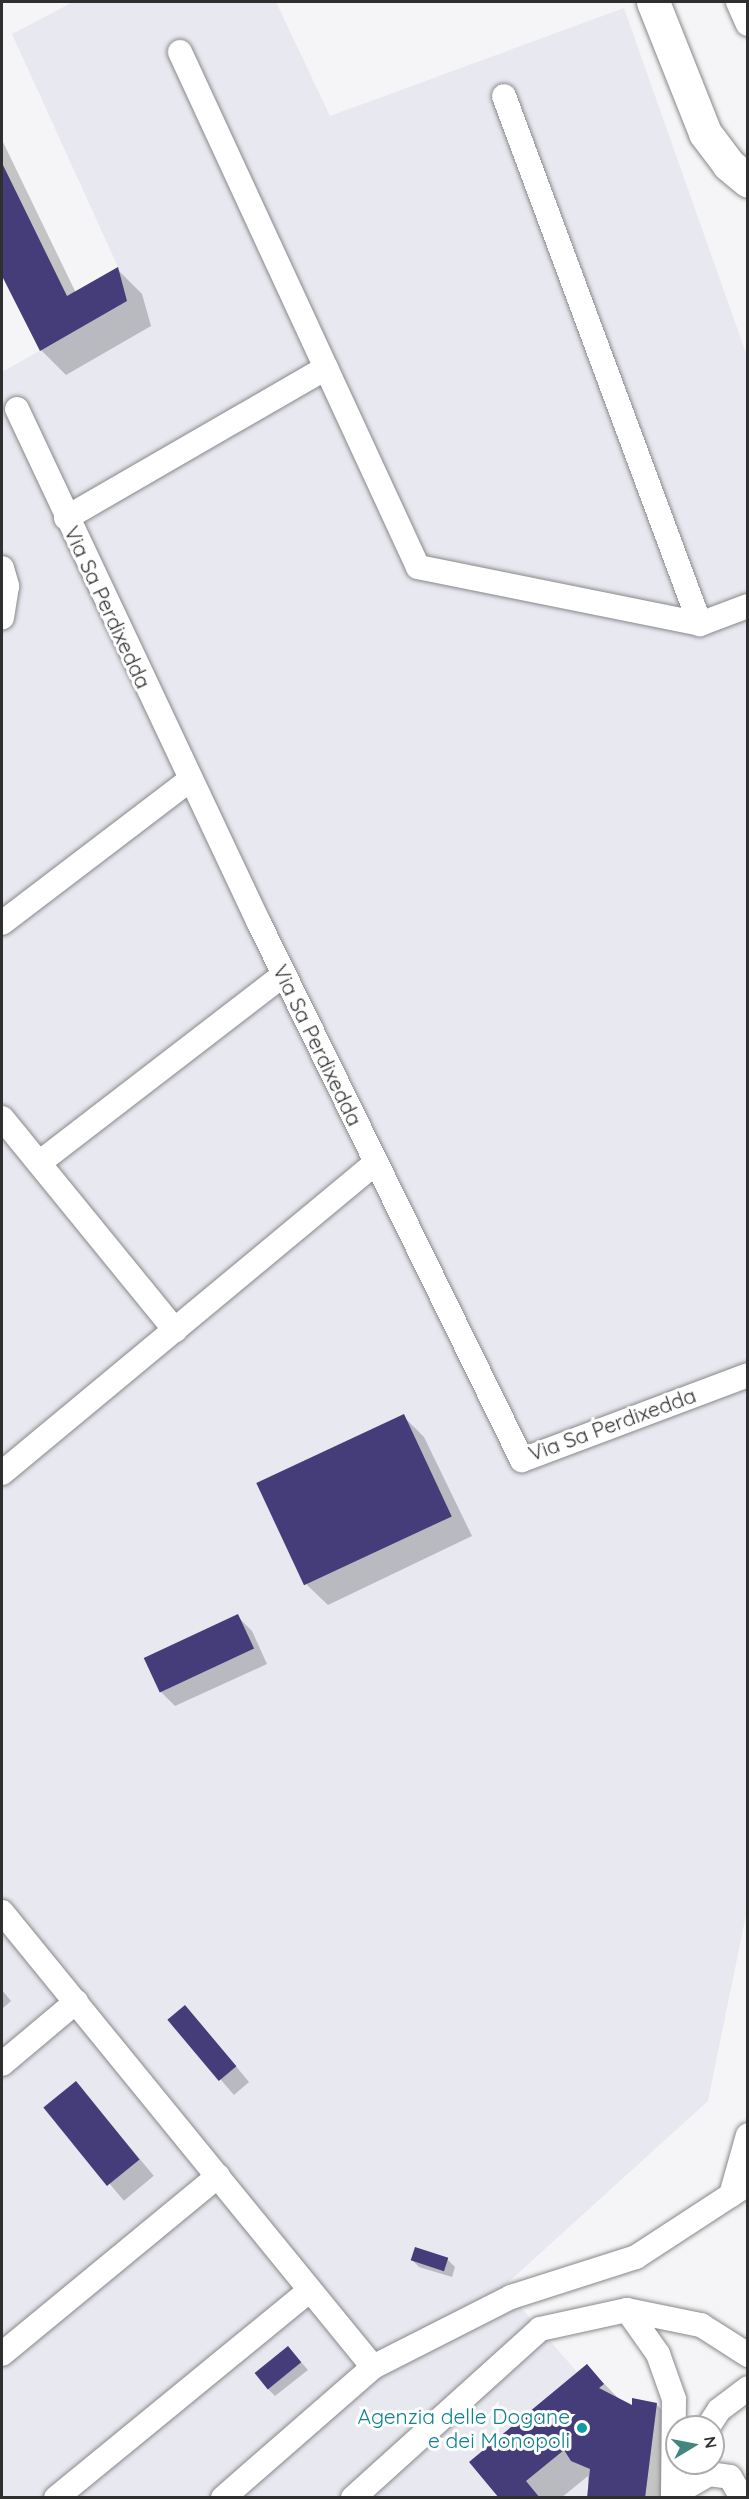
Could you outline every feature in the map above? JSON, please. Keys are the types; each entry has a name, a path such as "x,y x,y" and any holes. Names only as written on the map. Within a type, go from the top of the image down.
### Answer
{"street":[{"path":"653,2 705,133 728,164 747,181"}],"lane":[{"path":"738,2 747,24"},
{"path":"180,52 418,567 700,624 747,606"},
{"path":"504,96 700,624"},
{"path":"66,518 326,368"},
{"name":"Via Sa Perdixedda","path":"17,409 190,780 522,1460 747,1375"},
{"path":"2,568 7,586 2,618"},
{"path":"2,923 190,780"},
{"path":"39,1163 284,974"},
{"path":"2,1118 175,1330"},
{"path":"2,1473 376,1163"},
{"path":"2,1912 373,2367"},
{"path":"2,2064 76,2002"},
{"path":"223,2498 373,2367 511,2297 636,2257 739,2189 747,2135"},
{"path":"2,2354 218,2176"},
{"path":"56,2498 310,2290"},
{"path":"627,2310 658,2354 674,2399 673,2496"},
{"path":"353,2498 540,2329 627,2310 701,2325 747,2355"},
{"path":"716,2415 747,2388"},
{"path":"673,2496 710,2474 730,2477 742,2498"},
{"path":"673,2496 683,2475"}],"shaded area":[{"path":"73,2 276,2 330,116 624,8 747,356 747,1910 708,2101 503,2287 577,2372 587,2364 604,2384 600,2388 632,2405 632,2398 657,2403 645,2497 2,2497 2,372 127,301 118,267 12,34"}],"building":[{"path":"2,163 67,296 118,267 127,301 40,351 2,276"},
{"path":"404,1414 452,1516 304,1585 256,1483"},
{"path":"238,1614 254,1648 160,1692 144,1658"},
{"path":"185,2005 236,2066 219,2081 167,2020"},
{"path":"76,2081 140,2159 107,2186 43,2107"},
{"path":"415,2247 448,2258 444,2271 411,2260"},
{"path":"288,2346 301,2362 268,2389 255,2373"},
{"name":"Agenzia delle Dogane e dei Monopoli","path":"587,2364 604,2384 599,2388 632,2405 632,2398 657,2403 645,2498 587,2498 590,2469 571,2461 564,2450 526,2481 540,2498 499,2498 469,2462"}],"place":[{"name":"Agenzia delle Dogane e dei Monopoli","path":"582,2428"}]}
